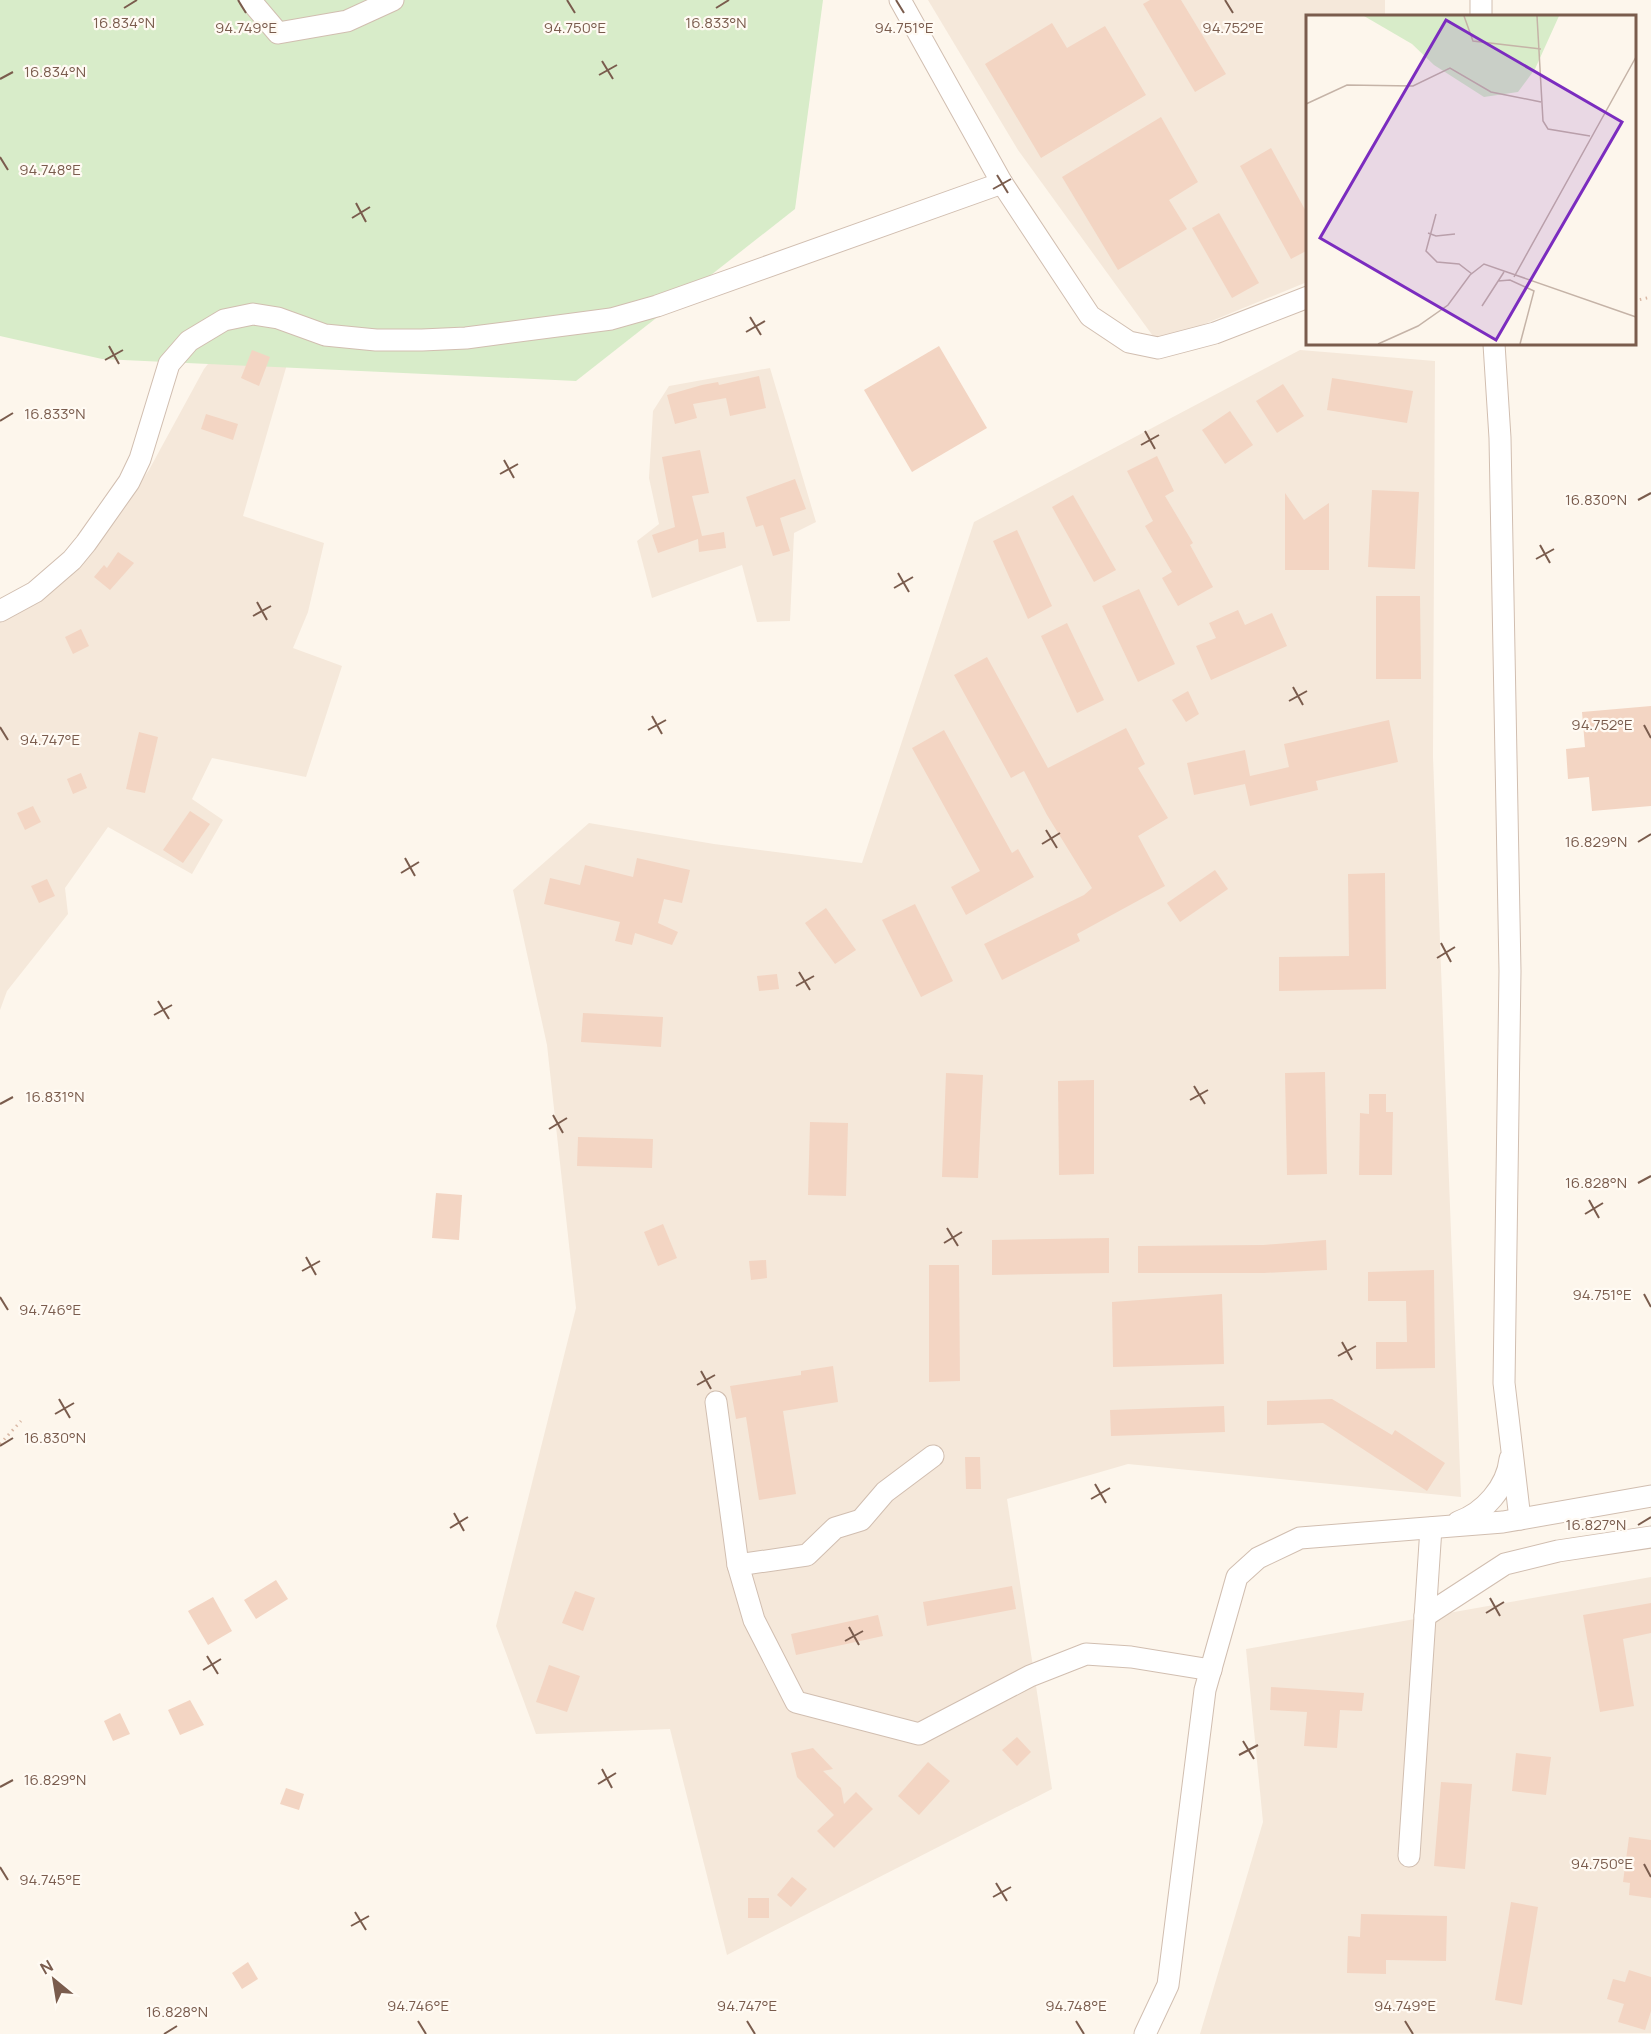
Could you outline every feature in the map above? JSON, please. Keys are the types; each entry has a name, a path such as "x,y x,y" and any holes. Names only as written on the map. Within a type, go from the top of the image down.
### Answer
{"street":[{"path":"250,0 278,33 347,21 393,0"},
{"path":"900,0 1002,183 1090,316 1129,342 1158,348 1215,333 1306,298"},
{"path":"1480,0 1481,15"},
{"path":"0,611 35,592 72,560 86,543 124,489 140,459 170,364 189,341 224,320 253,315 278,318 325,334 387,340 466,338 611,319 657,306 1002,183"},
{"path":"1494,345 1501,471 1510,971 1504,1383 1520,1519"},
{"path":"716,1402 738,1565 754,1620 796,1702 919,1734 1030,1677 1086,1654 1131,1657 1211,1670"},
{"path":"1439,1527 1468,1518 1487,1505 1501,1486 1509,1464 1511,1441"},
{"path":"738,1565 807,1555 835,1528 861,1520 885,1492 933,1456"},
{"path":"1145,2034 1168,1985 1205,1690 1237,1576 1258,1558 1300,1538 1520,1519 1651,1496"},
{"path":"1409,1856 1425,1616 1439,1527"},
{"path":"1425,1616 1505,1564 1558,1551 1651,1537"}],"path":[{"path":"1636,300 1651,297"},
{"path":"0,1444 21,1421"}],"shaded area":[{"path":"928,0 1385,0 1385,15 1306,15 1306,282 1158,343 1018,150"},
{"path":"238,326 290,354 243,516 324,543 308,612 293,648 342,666 306,777 212,758 192,799 223,820 192,874 108,827 65,888 68,914 7,991 0,1010 0,622 65,581 103,535 149,470 204,369"},
{"path":"1300,350 1435,361 1433,757 1461,1497 1128,1464 1007,1499 1052,1789 727,1955 670,1729 536,1734 496,1626 576,1308 547,1045 513,890 589,823 714,844 862,863 974,522"},
{"path":"770,368 816,522 794,533 790,621 757,622 742,565 652,598 637,541 659,524 649,478 653,411 669,386"},
{"path":"1651,1577 1651,2033 1200,2034 1263,1822 1246,1649"}],"green space":[{"path":"0,0 823,0 795,209 576,381 102,359 0,336"}],"building":[{"path":"1150,0 1181,0 1226,74 1195,92 1143,4"},
{"path":"1052,23 1067,48 1105,26 1146,95 1041,158 985,64"},
{"path":"1161,117 1198,182 1169,200 1187,229 1118,270 1062,177"},
{"path":"1271,148 1306,211 1306,251 1291,259 1240,166"},
{"path":"1219,213 1259,283 1232,298 1192,228"},
{"path":"939,346 987,428 912,472 864,390"},
{"path":"252,350 270,357 259,386 241,378"},
{"path":"759,376 766,408 730,416 726,398 693,404 697,418 675,424 667,395 702,385 718,382 719,385"},
{"path":"1332,378 1413,391 1407,423 1327,410"},
{"path":"1283,384 1304,416 1277,433 1256,401"},
{"path":"1230,411 1253,445 1225,464 1202,430"},
{"path":"206,414 238,424 233,440 201,429"},
{"path":"700,450 709,493 692,496 702,536 724,532 726,548 699,552 698,539 658,553 652,535 675,527 662,457"},
{"path":"1157,456 1174,491 1165,496 1193,543 1190,545 1213,587 1178,606 1162,578 1172,572 1145,526 1153,521 1127,471"},
{"path":"795,479 806,509 780,518 790,551 773,556 763,525 756,527 746,497"},
{"path":"1372,490 1419,492 1415,569 1368,567"},
{"path":"1285,493 1304,520 1329,503 1329,570 1285,570"},
{"path":"1073,495 1116,570 1094,582 1052,507"},
{"path":"1017,530 1052,606 1028,619 993,541"},
{"path":"118,552 134,563 110,590 94,577 104,565 107,568"},
{"path":"1139,589 1175,664 1138,682 1102,606"},
{"path":"1376,596 1420,596 1421,679 1376,679"},
{"path":"1238,610 1245,625 1272,613 1287,646 1211,680 1196,646 1216,638 1209,623"},
{"path":"1067,623 1104,700 1077,713 1041,636"},
{"path":"81,629 89,646 73,654 65,637"},
{"path":"987,657 1048,768 1126,728 1145,764 1138,768 1168,818 1138,836 1165,886 1077,934 1080,941 1002,980 984,944 1084,895 1092,888 1047,815 1024,771 1011,778 954,675"},
{"path":"1188,691 1199,714 1186,722 1172,700"},
{"path":"1651,706 1651,806 1592,811 1589,777 1568,779 1566,749 1585,747 1582,712"},
{"path":"1389,720 1398,762 1316,781 1318,790 1250,806 1245,784 1194,795 1187,763 1245,750 1250,776 1289,767 1284,744"},
{"path":"944,730 1012,853 1018,849 1034,877 966,915 951,887 980,871 912,748"},
{"path":"139,732 158,737 145,793 126,789"},
{"path":"81,773 87,788 73,794 67,779"},
{"path":"33,806 41,822 25,830 17,813"},
{"path":"190,811 210,824 183,863 163,850"},
{"path":"637,858 690,870 682,903 664,899 658,923 678,932 672,945 635,933 632,945 615,941 620,922 544,904 550,878 580,885 585,865 633,877"},
{"path":"1215,870 1228,889 1180,922 1167,903"},
{"path":"1385,873 1386,989 1279,991 1279,957 1349,956 1348,874"},
{"path":"47,879 55,896 39,903 31,886"},
{"path":"915,904 953,981 921,997 882,920"},
{"path":"826,908 856,950 835,964 805,923"},
{"path":"777,974 779,989 759,991 757,976"},
{"path":"583,1013 663,1017 661,1047 581,1042"},
{"path":"1325,1072 1327,1174 1287,1175 1285,1073"},
{"path":"946,1073 983,1075 978,1178 942,1177"},
{"path":"1094,1080 1094,1174 1059,1175 1058,1081"},
{"path":"1369,1094 1386,1094 1386,1112 1393,1112 1392,1175 1359,1175 1360,1113 1369,1114"},
{"path":"810,1122 848,1123 846,1196 808,1195"},
{"path":"578,1137 653,1139 652,1168 577,1166"},
{"path":"436,1193 462,1195 459,1240 432,1238"},
{"path":"663,1224 677,1258 658,1266 644,1232"},
{"path":"1109,1238 1109,1273 992,1275 992,1240"},
{"path":"1326,1240 1327,1270 1264,1273 1138,1273 1138,1246 1263,1245"},
{"path":"766,1260 767,1278 751,1280 749,1261"},
{"path":"929,1265 959,1265 960,1381 929,1382"},
{"path":"1434,1270 1435,1368 1376,1369 1376,1342 1407,1342 1406,1301 1368,1301 1368,1272"},
{"path":"1222,1294 1224,1364 1113,1367 1112,1302"},
{"path":"833,1366 838,1402 783,1411 796,1494 759,1500 746,1417 736,1419 730,1386 801,1375 801,1371"},
{"path":"1332,1399 1392,1435 1395,1430 1445,1463 1427,1491 1323,1423 1267,1425 1267,1401"},
{"path":"1224,1406 1225,1432 1111,1436 1110,1410"},
{"path":"965,1457 980,1457 981,1489 966,1489"},
{"path":"276,1580 288,1599 256,1619 244,1600"},
{"path":"1012,1586 1016,1609 927,1626 923,1602"},
{"path":"575,1591 595,1598 583,1631 562,1623"},
{"path":"213,1597 232,1631 208,1645 188,1611"},
{"path":"1651,1603 1651,1633 1623,1639 1634,1706 1600,1712 1583,1615"},
{"path":"878,1615 883,1636 796,1655 791,1634"},
{"path":"549,1665 580,1676 567,1712 536,1702"},
{"path":"1271,1687 1364,1693 1362,1711 1340,1710 1337,1748 1304,1746 1307,1712 1270,1710"},
{"path":"190,1700 204,1725 180,1735 168,1710"},
{"path":"120,1713 130,1734 113,1741 104,1721"},
{"path":"1017,1737 1031,1752 1017,1766 1002,1750"},
{"path":"813,1748 833,1769 823,1771 841,1788 844,1804 856,1792 873,1809 834,1848 817,1831 834,1815 797,1777 791,1753"},
{"path":"1516,1753 1551,1757 1546,1795 1512,1791"},
{"path":"928,1762 950,1781 919,1815 898,1796"},
{"path":"1441,1782 1472,1784 1465,1869 1434,1866"},
{"path":"286,1788 304,1794 299,1810 280,1804"},
{"path":"1629,1837 1651,1840 1651,1898 1629,1895 1630,1883 1623,1882"},
{"path":"792,1877 807,1889 791,1907 777,1895"},
{"path":"748,1898 769,1898 769,1918 748,1918"},
{"path":"1511,1902 1538,1907 1522,2005 1495,2000"},
{"path":"1361,1914 1447,1916 1446,1961 1386,1960 1386,1974 1347,1973 1348,1936 1360,1937"},
{"path":"248,1962 258,1979 242,1989 232,1973"},
{"path":"1629,1970 1651,1977 1651,2011 1645,2030 1618,2022 1624,2004 1607,1999 1613,1979 1625,1982"}]}
